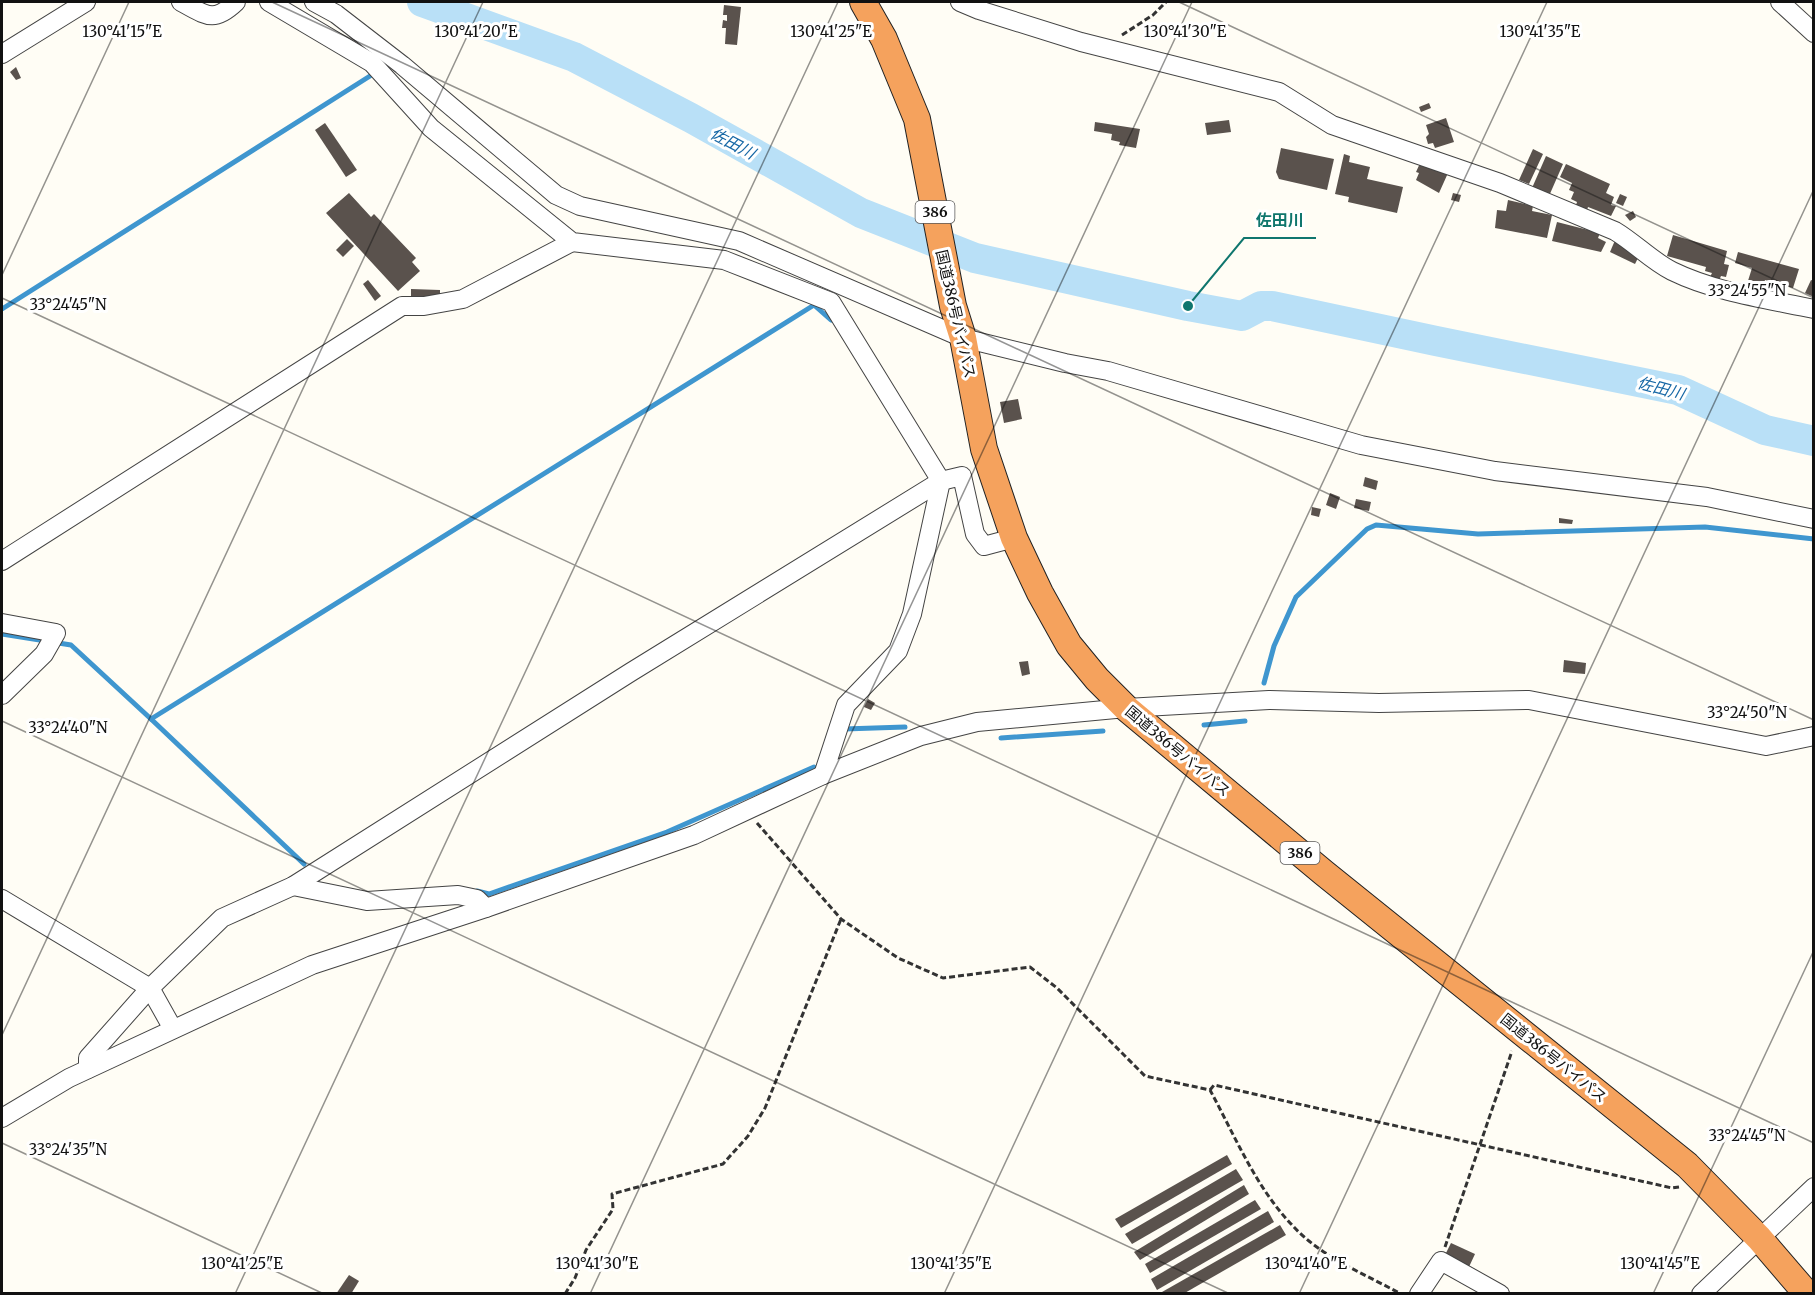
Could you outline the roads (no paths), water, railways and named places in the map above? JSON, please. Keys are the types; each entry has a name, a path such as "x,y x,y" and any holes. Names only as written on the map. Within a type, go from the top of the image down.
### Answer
{"highway":[{"name":"国道386号バイパス","path":"863,2 884,39 917,118 953,306 963,338 984,449 1014,538 1040,593 1069,645 1097,679 1126,708 1324,873 1687,1165 1759,1238 1807,1293"}],"street":[{"path":"2,54 86,2"},
{"path":"182,2 207,16 224,13 236,2"},
{"path":"269,2 372,63 431,128 572,242 724,260 831,302 941,481 912,614 898,651 846,705 823,775"},
{"path":"314,2 336,14 402,65 556,195 580,206 739,241 963,338 1108,371 1361,445 1495,471 1707,497 1814,519"},
{"path":"960,2 1103,48 1279,92 1332,125 1500,183 1615,231 1668,269 1698,283 1814,309"},
{"path":"1780,2 1814,33"},
{"path":"2,561 402,306 424,306 464,299 572,242"},
{"path":"88,1069 88,1058 150,988 222,918 293,886 632,672 941,481 962,476 975,534 984,546 1014,538"},
{"path":"2,623 56,633 45,652 2,695"},
{"path":"2,1118 88,1069 312,965 486,908 694,835 823,775 921,736 977,722 1126,708 1269,700 1379,703 1529,700 1766,746 1814,736"},
{"path":"293,886 367,901 458,895 477,899 486,908"},
{"path":"2,899 150,988 173,1029"},
{"path":"1701,1293 1814,1187"},
{"path":"1419,1293 1440,1261 1500,1293"}],"waterway":[{"name":"佐田川","path":"422,2 574,57 691,118 861,213 975,258 1188,306 1242,316 1261,306 1272,306 1678,390 1765,430 1814,441"},
{"path":"2,309 370,76"},
{"path":"151,719 814,305 831,320"},
{"path":"1264,683 1274,646 1296,597 1367,529 1376,525 1478,534 1705,527 1814,539"},
{"path":"2,634 71,645 304,864"},
{"path":"1204,725 1245,721"},
{"path":"843,732 844,729 905,727"},
{"path":"1001,738 1103,731"},
{"path":"477,891 489,894 667,832 814,767"}],"place":[{"name":"佐田川","path":"1188,306"}]}
